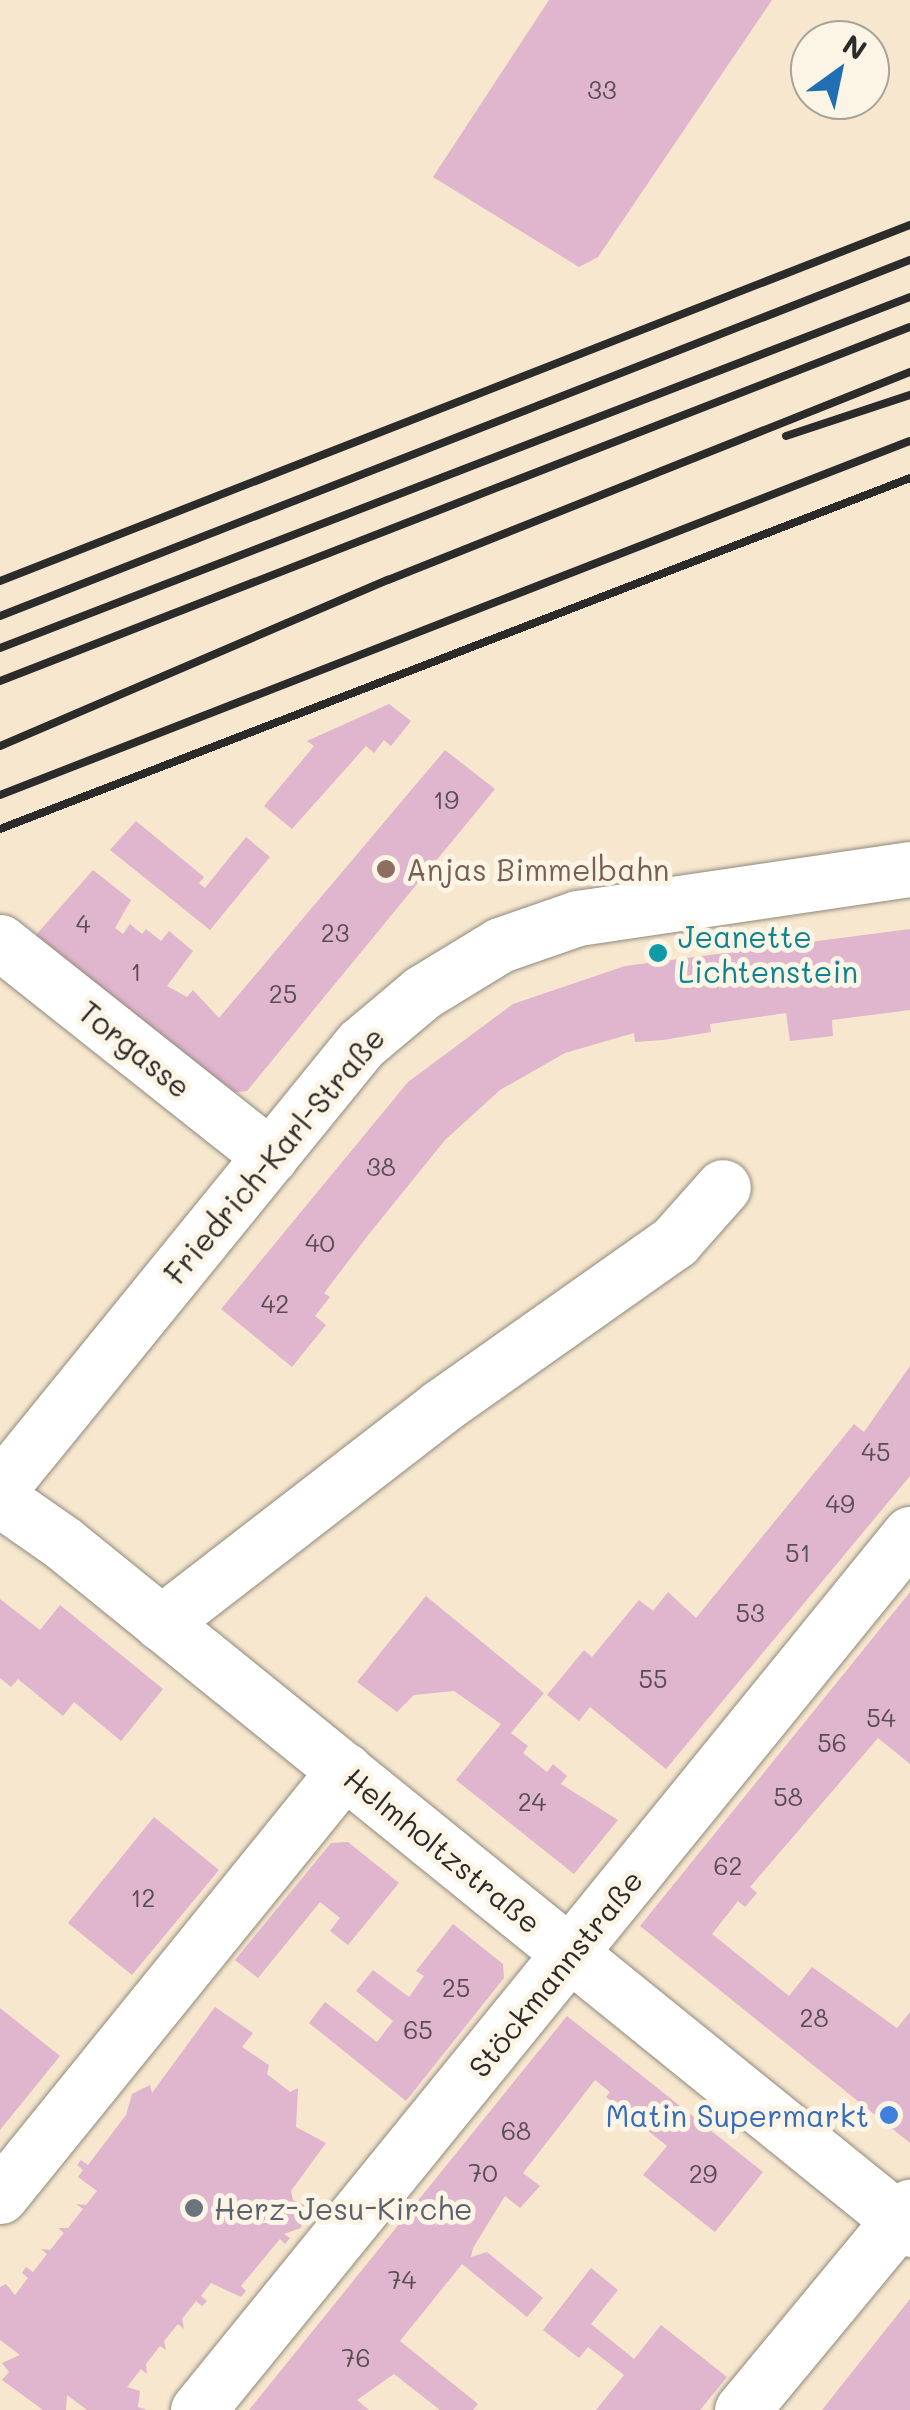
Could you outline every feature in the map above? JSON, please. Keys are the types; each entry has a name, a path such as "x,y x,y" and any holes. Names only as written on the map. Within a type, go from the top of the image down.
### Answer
{"street":[{"name":"Friedrich-Karl-Straße","path":"0,1488 384,1022 500,946 619,908 910,869"},
{"name":"Torgasse","path":"0,942 270,1156"},
{"path":"161,1623 424,1418 674,1240 722,1187"},
{"name":"Helmholtzstraße","path":"0,1499 346,1770 570,1956 906,2219"},
{"name":"Stöckmannstraße","path":"198,2410 910,1534"},
{"path":"0,2196 346,1770"},
{"path":"742,2410 906,2219"}],"building":[{"path":"549,0 772,0 598,257 579,267 433,177"},
{"path":"389,704 411,721 391,746 384,740 374,753 366,746 292,829 264,806 314,746 307,741"},
{"path":"445,750 495,789 247,1091 229,1093 35,936 93,870 131,900 115,928 123,934 130,924 142,934 146,929 161,941 169,931 193,951 167,986 187,997 193,990 219,1018"},
{"path":"136,821 204,877 199,883 205,888 246,837 270,857 210,930 110,850"},
{"path":"910,929 910,1010 832,1020 833,1036 790,1041 786,1013 710,1024 711,1032 663,1040 635,1042 634,1033 565,1053 500,1090 445,1140 324,1293 330,1297 315,1316 326,1325 292,1367 221,1309 408,1082 513,1004 625,966"},
{"path":"910,1366 910,1476 666,1769 590,1707 579,1721 547,1695 584,1650 592,1657 639,1600 653,1611 668,1592 696,1618 854,1424 864,1432"},
{"path":"910,1592 910,1764 878,1738 750,1887 757,1893 745,1907 738,1901 712,1934 789,1996 812,1967 897,2028 910,2012 910,2143 640,1926"},
{"path":"426,1596 544,1693 511,1733 528,1746 523,1753 547,1772 553,1764 567,1776 561,1784 618,1820 574,1874 456,1780 501,1724 454,1691 414,1695 397,1712 357,1682"},
{"path":"0,1599 40,1630 60,1605 163,1689 121,1741 74,1702 63,1716 18,1679 11,1687 0,1678"},
{"path":"154,1817 219,1870 132,1975 68,1923"},
{"path":"348,1842 399,1883 348,1945 330,1931 340,1918 320,1902 258,1978 235,1960 331,1843"},
{"path":"453,1924 503,1964 504,1978 406,2101 309,2023 325,2002 377,2042 393,2021 356,1991 373,1970 409,1997 424,1976 416,1971"},
{"name":"Herz-Jesu-Kirche","path":"215,2007 253,2033 242,2047 269,2065 267,2074 290,2092 298,2088 296,2127 326,2143 291,2191 293,2200 306,2206 301,2228 284,2234 290,2238 285,2244 280,2239 241,2286 246,2291 241,2297 211,2283 201,2296 207,2301 202,2306 196,2301 182,2319 184,2329 178,2324 164,2341 166,2350 160,2346 146,2364 147,2374 141,2369 127,2387 140,2391 138,2407 147,2410 87,2410 67,2395 66,2410 43,2410 2,2380 9,2372 2,2363 20,2355 0,2340 0,2287 6,2284 15,2295 28,2278 22,2273 26,2267 33,2272 47,2254 41,2249 50,2250 64,2233 58,2228 68,2228 83,2209 76,2204 86,2205 97,2191 78,2177 83,2170 77,2165 81,2160 88,2165 126,2115 132,2094 150,2085 152,2093"},
{"path":"0,2008 60,2056 0,2130"},
{"path":"567,2016 763,2172 715,2232 643,2175 667,2146 606,2097 610,2092 595,2080 523,2173 540,2186 520,2208 505,2196 473,2248 471,2257 487,2252 543,2298 527,2317 462,2264 400,2341 478,2404 473,2410 440,2410 394,2374 357,2400 369,2410 249,2410"},
{"path":"591,2268 618,2290 591,2324 634,2359 661,2325 727,2377 700,2410 596,2410 624,2375 588,2347 579,2358 543,2330"},
{"path":"910,2299 910,2410 822,2410"}],"railway":[{"path":"0,581 910,225"},
{"path":"0,616 910,260"},
{"path":"0,648 910,297"},
{"path":"0,681 910,327"},
{"path":"0,746 388,580 910,372"},
{"path":"786,436 910,395"},
{"path":"0,795 910,441"},
{"path":"0,829 910,478"}],"place":[{"name":"Anjas Bimmelbahn","path":"386,869"},
{"name":"Jeanette Lichtenstein","path":"658,953"},
{"name":"Matin Supermarkt","path":"889,2115"},
{"name":"Herz-Jesu-Kirche","path":"194,2208"}]}
